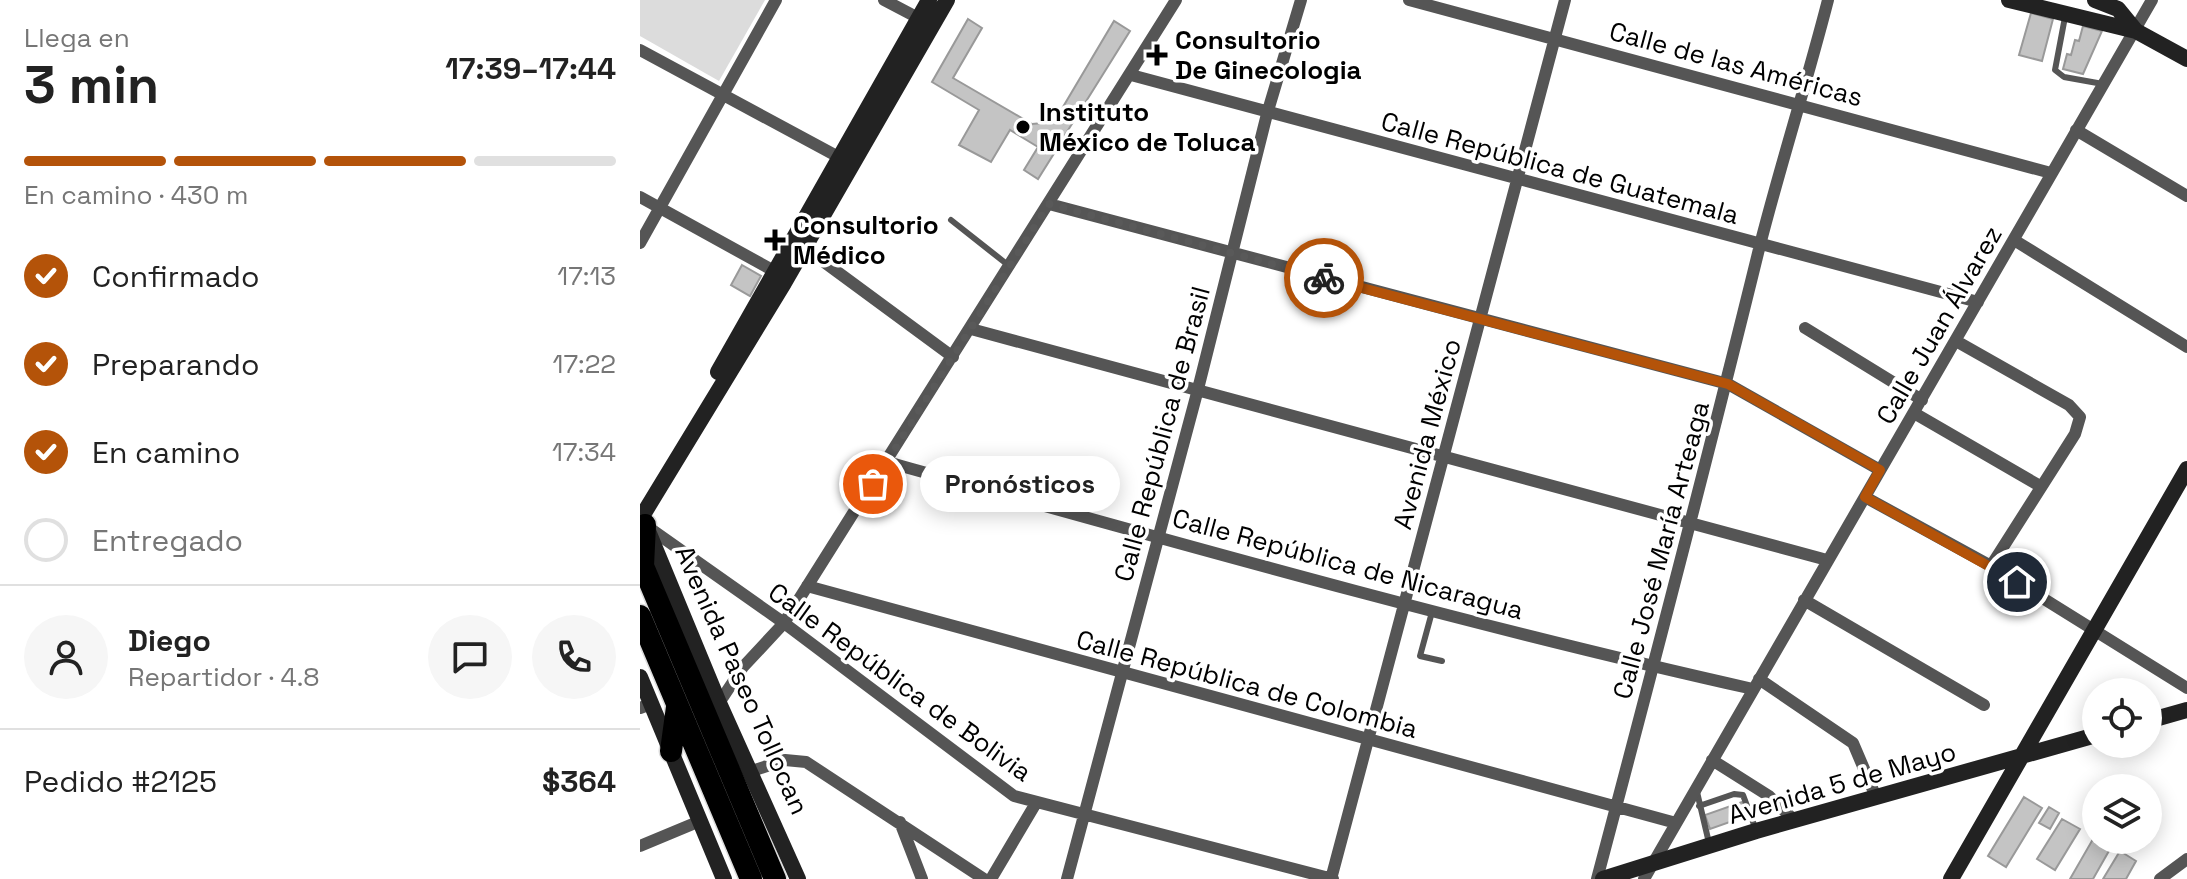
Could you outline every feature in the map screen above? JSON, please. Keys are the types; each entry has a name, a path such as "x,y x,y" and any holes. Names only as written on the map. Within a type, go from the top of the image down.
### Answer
{"highway":[{"path":"642,511 642,562"},
{"name":"Avenida Paseo Tollocan","path":"642,562 775,879"},
{"path":"640,616 747,869"},
{"path":"689,634 692,676"},
{"path":"671,751 677,706"}],"main road":[{"path":"925,22 929,0"},
{"path":"642,511 776,272 846,161 925,22 947,0"},
{"path":"2011,0 2136,31 2187,59"},
{"path":"2095,0 2118,9 2136,31"},
{"path":"642,511 805,248 846,161"},
{"path":"1951,879 2187,469"},
{"name":"Avenida Paseo Tollocan","path":"642,511 689,634 798,879"},
{"path":"640,677 646,706 671,751 724,879"},
{"path":"2162,717 2187,710"},
{"name":"Avenida 5 de Mayo","path":"1600,879 1648,872 1756,831 2082,739"}],"street":[{"path":"640,243 776,0"},
{"path":"884,0 925,22"},
{"path":"719,703 743,667 784,623 1176,0"},
{"name":"Calle República de Brasil","path":"1067,879 1197,393 1267,114 1301,0"},
{"name":"Calle de las Américas","path":"1409,0 2051,173"},
{"name":"Avenida México","path":"1332,879 1565,0"},
{"name":"Calle José María Arteaga","path":"1600,879 1687,525 1728,384 1761,243 1802,104 1828,0"},
{"name":"Calle Juan Álvarez","path":"1648,872 2136,31 2148,1"},
{"path":"640,50 846,161"},
{"name":"Calle República de Guatemala","path":"1131,75 1267,114 1978,302"},
{"path":"2076,130 2187,196"},
{"path":"640,197 776,272"},
{"path":"1049,204 1728,384 1880,470"},
{"path":"2014,240 2187,347"},
{"path":"805,248 953,357"},
{"path":"1805,328 1922,400"},
{"path":"971,329 1197,393 1827,560"},
{"path":"1956,341 2069,405 2076,410 2080,424 1991,566"},
{"path":"1914,413 2040,486"},
{"name":"Calle República de Nicaragua","path":"887,462 1159,538 1653,666 1756,684"},
{"path":"1865,497 1991,566 2187,688"},
{"name":"Calle República de Bolivia","path":"642,511 1007,792 1036,803 1332,879"},
{"name":"Calle República de Colombia","path":"807,586 1676,823"},
{"path":"1804,600 1984,705"},
{"path":"1756,684 1853,743 1876,797"},
{"path":"752,771 785,760 806,762 984,879"},
{"path":"1712,760 1769,796 1794,820"},
{"path":"991,879 1036,803"},
{"path":"640,846 700,821"},
{"path":"899,821 922,879"},
{"path":"2160,879 2187,859"}],"lane":[{"path":"2066,14 2055,70 2064,77 2103,84"},
{"path":"951,220 1010,266"},
{"path":"1432,608 1420,656 1442,661"},
{"path":"1696,790 1710,846"},
{"path":"1699,806 1734,794 1743,795 1756,831"}],"shaded area":[{"path":"640,0 765,0 719,81 640,36"}],"building":[{"path":"2031,13 2053,19 2042,61 2019,55"},
{"path":"968,19 982,28 953,78 1032,124 1054,122 1114,21 1130,31 1065,135 1069,137 1063,146 1060,144 1038,179 1024,170 1038,147 1010,130 991,162 959,145 979,110 932,82"},
{"path":"2083,26 2102,31 2083,74 2063,69 2075,40 2079,41"},
{"path":"742,265 761,276 750,296 731,285"},
{"path":"2024,797 2042,808 2006,867 1988,856"},
{"path":"1742,802 1747,816 1710,829 1705,815"},
{"path":"2049,807 2059,813 2050,829 2039,823"},
{"path":"2062,819 2080,829 2055,870 2037,859"},
{"path":"2084,854 2107,854 2093,879 2070,879"},
{"path":"2118,854 2125,854 2136,861 2126,879 2103,879"}],"way so far":[{"path":"873,484 1049,204 1324,278"}],"place":[{"name":"Consultorio De Ginecologia","path":"1157,55"},
{"name":"Instituto México de Toluca","path":"1023,127"},
{"name":"Consultorio Médico","path":"775,240"},
{"name":"Pronósticos","path":"873,484"}],"route":[{"path":"1324,278 1728,384 1880,470 1865,497 2017,582"}]}
